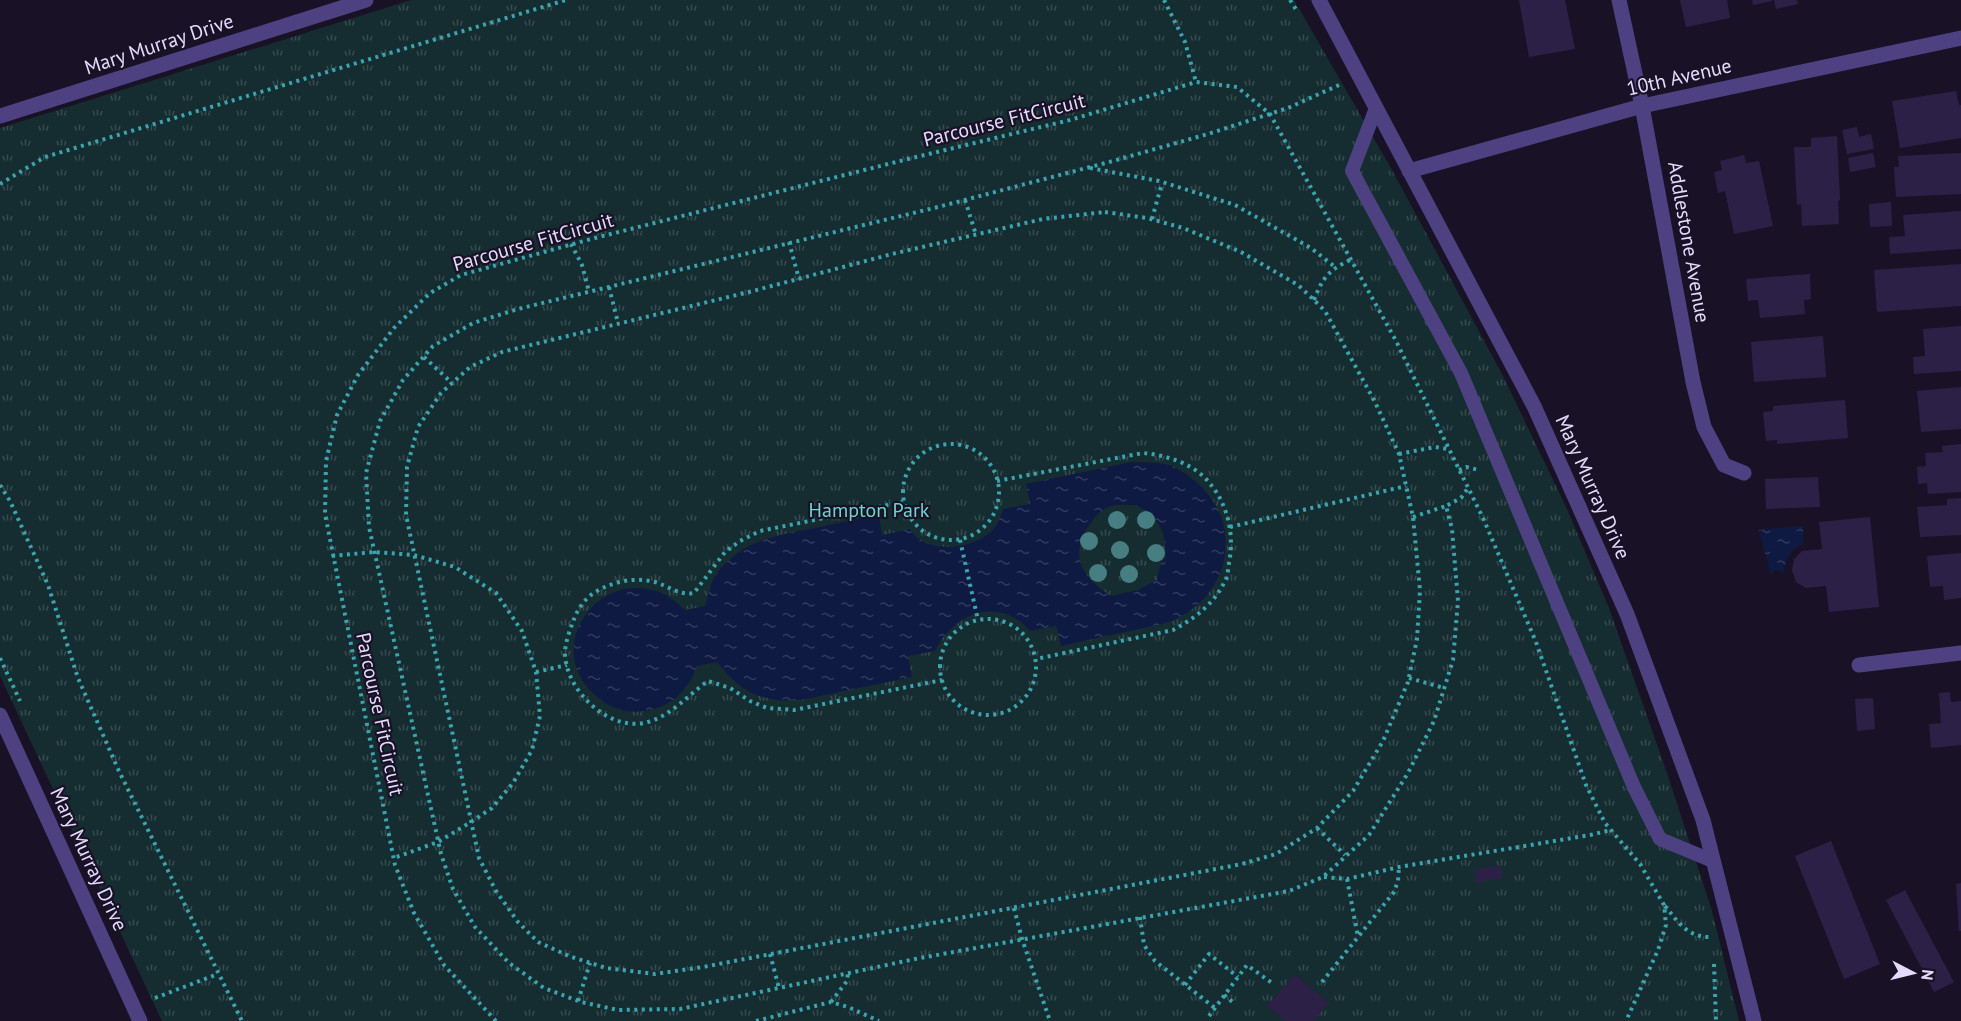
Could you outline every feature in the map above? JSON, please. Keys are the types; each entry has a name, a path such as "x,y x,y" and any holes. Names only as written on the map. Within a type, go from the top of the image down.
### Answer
{"street":[{"name":"Mary Murray Drive","path":"0,116 366,0"},
{"name":"Mary Murray Drive","path":"1319,0 1534,406 1627,614 1702,820 1754,1021"},
{"name":"Addlestone Avenue","path":"1619,0 1642,106 1693,382 1704,427 1724,465 1744,473"},
{"name":"10th Avenue","path":"1409,171 1642,106 1961,38"},
{"path":"1859,665 1961,653"},
{"name":"Mary Murray Drive","path":"0,715 137,1019"}],"lane":[{"path":"1376,108 1352,171 1461,373 1634,787 1660,839 1713,861"}],"path":[{"path":"0,184 45,157 566,0"},
{"path":"1164,0 1185,42 1196,82 1238,87 1270,114 1395,339 1468,488 1536,642 1586,785 1605,823 1640,864 1664,905 1683,927 1696,936 1718,935"},
{"name":"Parcourse FitCircuit","path":"496,1021 444,964 414,914 394,858 326,514 326,461 337,415 358,375 394,328 430,293 461,275 571,244 1070,120 1196,82"},
{"path":"1342,83 1270,114 1086,168 473,322 433,346 403,380 380,421 366,472 369,527 374,552 438,842 453,889 475,927 508,963 544,987 578,1001 618,1010 680,1009 1022,939 1289,891 1323,877 1369,835 1408,773 1434,721 1453,660 1458,601 1452,528 1446,506"},
{"path":"1086,168 1162,183 1235,205 1311,248 1335,267"},
{"path":"1152,219 1162,183"},
{"path":"965,200 976,235"},
{"path":"1105,212 1152,219 1183,228 1242,252 1298,285 1314,300 1325,311 1375,402 1399,454 1413,517 1420,590 1417,639 1408,678 1383,741 1353,791 1317,828 1276,854 1242,864 703,967 655,974 606,968 569,956 538,942 518,922 496,891 479,858 406,515 407,467 418,427 441,393 470,367 502,352 892,254 1043,219 1105,212"},
{"path":"789,242 799,279"},
{"path":"571,244 582,265 589,292"},
{"path":"1314,300 1322,281 1335,267 1350,260"},
{"path":"609,287 618,323"},
{"path":"424,357 452,383"},
{"path":"949,444 965,446 980,454 991,466 997,481 999,497 995,512 987,524 974,534 960,540 945,540 930,536 918,528 908,516 903,502 903,485 908,469 918,456 932,447 949,444"},
{"path":"1399,454 1436,447 1449,449"},
{"path":"997,481 1143,453 1161,454 1205,477 1220,498 1230,526 1232,549 1226,580 1210,604 1191,620 1173,630 1036,659"},
{"path":"1459,470 1466,467"},
{"path":"0,484 48,585 78,678 118,769 242,1021"},
{"path":"1230,526 1406,486"},
{"path":"1413,517 1446,506 1461,498 1468,488"},
{"path":"903,502 760,531 725,552 694,592 686,595 655,582 640,580 621,581 595,591 578,609 568,634 565,653 567,665 577,688 597,711 630,723 646,723 665,715 708,681 730,688 750,701 767,708 794,710 942,680"},
{"path":"960,540 978,620"},
{"path":"333,556 374,552 414,555 455,567 496,593 522,631 536,672 540,716 532,750 513,783 492,808 471,822 438,842 394,858"},
{"path":"994,619 1009,623 1022,632 1031,644 1036,659 1036,676 1031,691 1020,704 1006,712 990,716 974,714 960,707 948,695 942,680 940,665 943,649 963,626 978,620 994,619"},
{"path":"536,672 567,665"},
{"path":"1408,678 1444,688"},
{"path":"1317,828 1345,855"},
{"path":"1323,877 1347,879 1399,867 1611,830"},
{"path":"1322,982 1394,892 1399,867"},
{"path":"1347,879 1358,937"},
{"path":"1626,1021 1658,950 1666,925 1664,905"},
{"path":"1014,908 1050,1021"},
{"path":"1140,917 1144,945 1155,961 1215,1008"},
{"path":"1709,937 1710,946"},
{"path":"770,954 778,988"},
{"path":"1185,985 1209,954 1238,978"},
{"path":"1712,955 1716,1021"},
{"path":"578,1001 590,963"},
{"path":"1209,1016 1247,965 1272,983"},
{"path":"831,1002 847,981 848,973"},
{"path":"155,998 218,974"},
{"path":"1224,995 1235,1004"},
{"path":"756,1021 831,1002 849,1006 879,1021"}],"green space":[{"name":"Hampton Park","path":"411,0 1294,0 1392,170 1503,376 1567,509 1609,608 1668,776 1712,911 1739,1021 162,1021 0,676 0,128"}],"water":[{"path":"1131,462 1157,463 1175,467 1195,481 1212,499 1222,519 1226,539 1224,560 1217,580 1205,598 1188,612 1166,623 1061,646 1056,626 1030,631 1018,620 1005,614 991,611 978,613 965,618 953,627 935,651 908,656 912,677 801,700 775,700 753,693 734,681 717,662 697,666 689,683 671,702 654,709 631,712 606,703 595,695 580,676 574,656 575,636 584,618 597,602 615,592 636,588 663,593 685,610 705,606 715,576 724,564 747,547 773,537 879,515 882,535 910,529 917,538 927,543 952,547 965,545 987,535 996,525 1003,509 1030,504 1026,484","holes":["1136,505 1160,526 1166,557 1160,565 1157,580 1138,590 1111,596 1092,581 1081,564 1079,555 1084,534 1098,515 1108,507"]},
{"path":"1803,526 1803,544 1789,555 1784,573 1775,570 1771,574 1759,530"}],"building":[{"path":"1519,0 1565,0 1575,49 1529,57"},
{"path":"1680,0 1727,0 1730,18 1686,27"},
{"path":"1752,0 1772,0 1772,1 1753,5"},
{"path":"1774,0 1797,0 1798,4 1776,9"},
{"path":"1956,91 1959,105 1961,105 1961,138 1900,148 1892,101"},
{"path":"1857,127 1859,137 1871,134 1874,149 1847,154 1842,130"},
{"path":"1837,136 1839,224 1802,226 1801,204 1797,205 1794,147 1811,147 1811,138"},
{"path":"1873,153 1876,167 1850,172 1848,158"},
{"path":"1961,153 1961,194 1896,197 1894,167 1899,167 1898,156"},
{"path":"1744,155 1746,163 1759,161 1773,226 1734,234 1725,191 1718,193 1714,172 1722,170 1720,161"},
{"path":"1891,202 1892,226 1870,227 1869,204"},
{"path":"1961,211 1961,249 1890,254 1889,237 1905,236 1903,215"},
{"path":"1961,264 1961,306 1877,312 1874,270"},
{"path":"1810,274 1811,299 1804,300 1805,314 1760,318 1758,300 1748,301 1746,279"},
{"path":"1961,326 1961,371 1914,374 1913,357 1925,356 1923,329"},
{"path":"1823,336 1826,377 1754,382 1751,342"},
{"path":"1961,387 1961,429 1921,432 1917,391"},
{"path":"1845,400 1848,438 1777,444 1777,440 1766,441 1763,412 1773,411 1773,406"},
{"path":"1961,444 1961,492 1928,494 1927,483 1918,484 1917,467 1926,466 1925,453 1943,452 1942,446"},
{"path":"1818,477 1820,507 1766,509 1765,479"},
{"path":"1961,498 1961,535 1920,537 1917,507 1947,505 1947,499"},
{"path":"1870,517 1879,607 1829,612 1826,586 1806,588 1796,582 1792,570 1794,559 1802,551 1822,549 1819,522"},
{"path":"1961,553 1961,598 1944,600 1943,586 1930,587 1927,556"},
{"path":"1950,692 1951,702 1961,701 1961,745 1931,748 1929,724 1941,723 1939,693"},
{"path":"1873,698 1875,729 1857,731 1855,699"},
{"path":"1831,841 1880,964 1844,979 1795,856"},
{"path":"1500,865 1503,878 1476,883 1474,870"},
{"path":"1961,883 1961,931 1959,931 1956,884"},
{"path":"1905,890 1954,982 1934,992 1886,900"},
{"path":"1295,974 1329,1003 1313,1021 1285,1021 1267,1006"}]}
